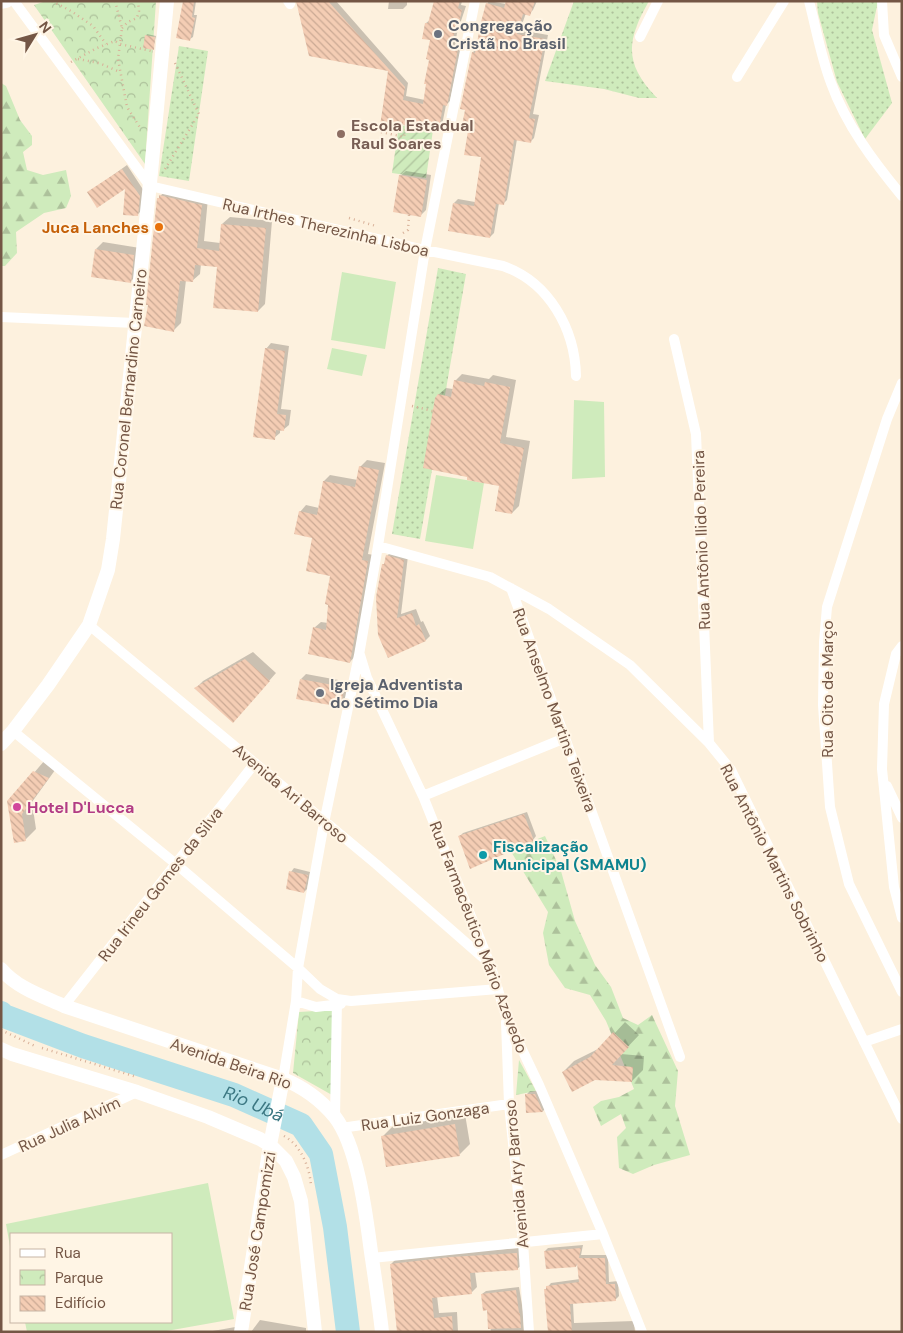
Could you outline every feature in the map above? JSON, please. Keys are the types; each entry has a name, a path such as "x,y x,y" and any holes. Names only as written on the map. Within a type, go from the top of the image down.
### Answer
{"main road":[{"path":"1,2 6,1"},
{"name":"Rua Coronel Bernardino Carneiro","path":"1,744 48,685 90,625 108,570 113,539 150,185 167,1"},
{"name":"Avenida Beira Rio","path":"1,969 5,974 31,992 64,1006 284,1079 303,1088 321,1103 338,1123 356,1169 364,1203 382,1332"},
{"path":"1,1049 137,1092 208,1117 260,1139 272,1136 294,1177 301,1201 315,1332"},
{"name":"Rua José Campomizzi","path":"241,1332 272,1136 284,1079"}],"street":[{"path":"14,1 150,185"},
{"path":"284,1079 296,1000 298,968 324,822 359,654 425,250 475,1"},
{"path":"640,37 658,1"},
{"path":"737,77 784,1"},
{"path":"809,1 831,83 852,128 877,165 902,196"},
{"path":"882,1 884,35 902,77"},
{"name":"Rua Irthes Therezinha Lisboa","path":"150,185 514,270 543,292 558,310 569,337 576,364 576,376"},
{"path":"1,317 135,323"},
{"name":"Rua Antônio Ilido Pereira","path":"674,339 696,434 710,743"},
{"name":"Rua Oito de Março","path":"902,383 887,419 827,607 824,642 824,705 830,807 849,884 902,992"},
{"name":"Rua Antônio Martins Sobrinho","path":"378,546 490,577 549,609 630,665 710,743 731,770 902,1119"},
{"name":"Rua Anselmo Martins Teixeira","path":"511,588 680,1057"},
{"name":"Avenida Ari Barroso","path":"90,625 424,905 490,964"},
{"path":"902,646 896,654 884,704 883,778 894,887 902,918"},
{"name":"Rua Farmacêutico Mário Azevedo","path":"359,654 367,678 423,796 490,964 506,1016 539,1085 604,1234 642,1332"},
{"path":"13,731 176,864 336,1002 338,1123"},
{"path":"423,796 565,738"},
{"name":"Rua Irineu Gomes da Silva","path":"64,1006 254,762"},
{"path":"883,778 902,818"},
{"path":"296,1000 316,1007 336,1002 498,990"},
{"name":"Avenida Ary Barroso","path":"506,1016 509,1104 523,1242 529,1332"},
{"path":"864,1042 902,1029"},
{"name":"Rua Julia Alvim","path":"1,1155 137,1092"},
{"name":"Rua Luiz Gonzaga","path":"338,1123 509,1104"},
{"path":"372,1258 604,1234"}],"path":[{"path":"52,1 93,26 106,44"},
{"path":"115,1 122,28 118,59 126,107 154,146"},
{"path":"122,28 128,22 137,18 139,11 138,1"},
{"path":"150,185 166,168 199,114 164,39"},
{"path":"62,68 76,59 115,41 120,44 162,54"},
{"path":"76,59 99,64 121,72"},
{"path":"381,132 404,137 406,124 400,122"},
{"path":"399,232 403,233 408,230 409,215"},
{"path":"349,218 382,227"},
{"path":"412,406 433,411"},
{"path":"1,1030 34,1045 142,1078"},
{"path":"272,1136 287,1138 300,1150 311,1180 312,1189"}],"green space":[{"path":"46,1 156,1 145,164 34,5"},
{"path":"574,1 649,1 636,28 632,52 639,74 646,86 657,98 639,98 604,89 545,81"},
{"path":"817,1 878,1 872,30 892,103 865,139 837,82 818,13"},
{"path":"179,46 208,51 189,181 159,176"},
{"path":"1,83 6,86 20,120 32,136 32,145 23,152 27,170 43,175 66,170 71,196 66,208 44,213 16,232 17,253 5,266 1,266"},
{"path":"399,125 433,130 426,178 392,173"},
{"path":"438,268 466,274 420,539 392,534"},
{"path":"342,272 396,282 385,349 331,340"},
{"path":"332,348 367,355 362,376 327,369"},
{"path":"574,400 604,402 605,477 572,479"},
{"path":"436,475 484,483 473,549 425,541"},
{"path":"545,836 561,871 575,921 595,965 611,987 623,1018 638,1025 652,1015 678,1071 675,1106 690,1155 654,1165 633,1174 619,1168 617,1137 626,1128 621,1114 601,1126 593,1107 601,1101 619,1097 634,1089 606,1021 590,995 565,988 549,965 543,933 548,912 510,850"},
{"path":"332,1010 332,1095 293,1073 299,1012"},
{"path":"519,1060 536,1091 516,1095"},
{"path":"208,1183 234,1319 161,1332 27,1332 25,1323 172,1323 172,1233 10,1233 10,1246 6,1224"}],"building":[{"path":"183,1 194,1 192,17 195,18 190,41 176,38"},
{"path":"296,1 328,1 405,87 403,100 423,104 426,84 424,84 429,60 426,59 430,40 422,39 425,23 428,23 434,1 460,1 458,8 462,10 451,47 458,49 447,106 443,105 439,130 399,124 399,129 380,126 388,71 309,56"},
{"path":"506,1 535,1 530,16 523,14 517,34 545,39 529,118 535,119 531,143 514,140 504,205 496,204 490,238 448,231 453,203 474,206 481,157 464,155 468,131 461,130 465,110 460,109 472,52 475,53 486,3 504,8"},
{"path":"145,35 155,37 154,50 143,48"},
{"path":"122,169 140,196 138,216 123,215 125,189 97,208 87,192"},
{"path":"399,175 427,180 421,217 393,212"},
{"path":"159,195 202,205 197,248 219,251 221,224 266,228 258,312 213,308 217,267 195,265 193,282 180,281 174,332 144,326 148,305 146,305 157,198 159,198"},
{"path":"95,249 134,255 131,283 91,277"},
{"path":"265,348 285,351 277,414 286,415 284,431 276,430 275,440 253,437"},
{"path":"454,380 484,386 485,382 510,387 500,443 524,448 512,514 495,511 499,486 467,480 467,477 423,468 435,398 438,394 451,397"},
{"path":"359,466 379,470 362,560 368,561 350,663 308,654 313,627 326,630 328,605 325,604 330,576 306,571 312,538 294,534 299,511 317,515 323,481 355,487"},
{"path":"386,555 404,560 397,618 412,613 416,626 419,624 426,641 388,658 378,635 376,597 382,564 384,564"},
{"path":"245,659 270,681 233,723 194,688"},
{"name":"Igreja Adventista do Sétimo Dia","path":"300,679 344,687 341,707 296,699"},
{"name":"Hotel D'Lucca","path":"33,771 49,778 22,814 26,841 14,843 7,801"},
{"name":"Fiscalização Municipal (SMAMU)","path":"524,814 534,841 470,869 458,836"},
{"path":"289,871 308,875 304,893 286,889"},
{"path":"613,1032 629,1047 612,1065 633,1067 632,1082 595,1080 572,1092 562,1072 590,1057"},
{"path":"525,1094 535,1094 543,1112 526,1113"},
{"path":"455,1124 460,1156 386,1167 381,1136"},
{"path":"581,1248 579,1258 605,1258 606,1284 615,1284 616,1301 570,1304 572,1332 548,1332 544,1289 546,1289 546,1286 579,1282 577,1263 576,1267 546,1269 544,1251"},
{"path":"517,1253 518,1270 470,1273 472,1294 432,1298 434,1318 452,1316 453,1332 397,1332 390,1264 450,1257"},
{"path":"516,1290 521,1328 488,1329 487,1310 483,1311 481,1294"}],"waterway":[{"name":"Rio Ubá","path":"1,1013 4,1016 83,1046 234,1095 301,1125 321,1154 335,1227 348,1332"}],"place":[{"name":"Congregação Cristã no Brasil","path":"438,34"},
{"name":"Escola Estadual Raul Soares","path":"341,134"},
{"name":"Juca Lanches","path":"159,227"},
{"name":"Igreja Adventista do Sétimo Dia","path":"320,693"},
{"name":"Hotel D'Lucca","path":"17,807"},
{"name":"Fiscalização Municipal (SMAMU)","path":"483,855"}]}
